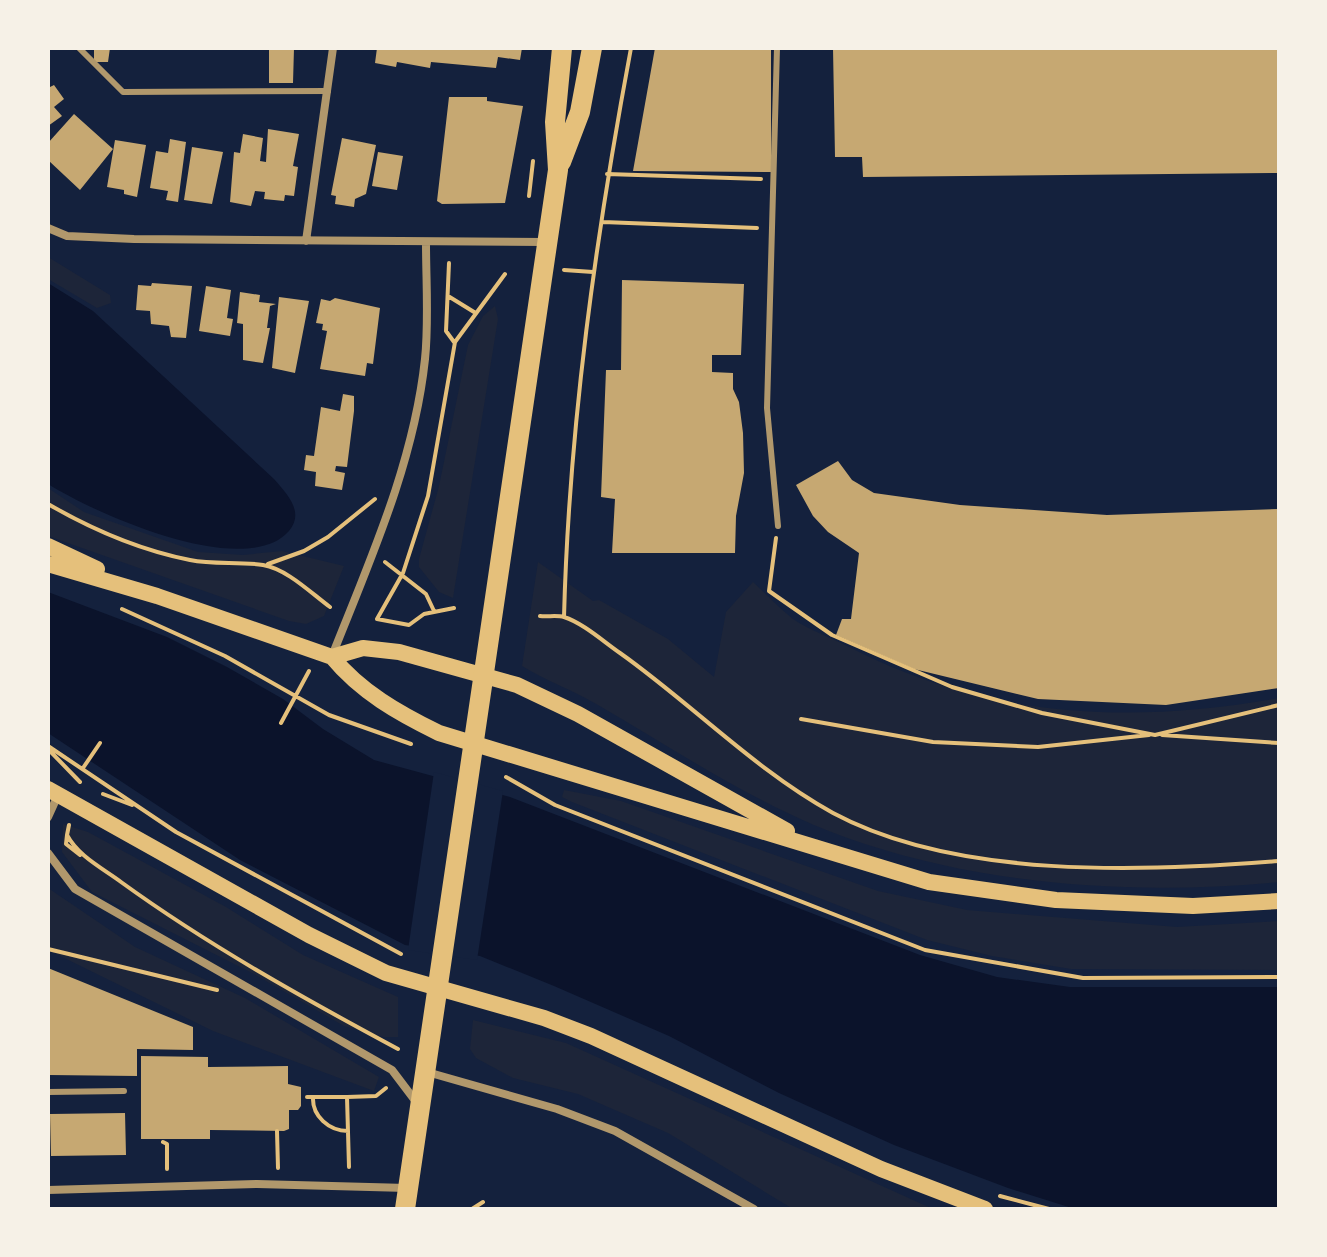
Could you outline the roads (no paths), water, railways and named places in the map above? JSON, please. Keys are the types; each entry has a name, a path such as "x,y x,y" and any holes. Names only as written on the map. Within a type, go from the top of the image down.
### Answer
{"main road":[{"path":"407,1199 558,170 555,122 562,48"},
{"path":"558,170 580,112 592,48"},
{"path":"48,546 157,596"},
{"path":"48,564 157,596 326,654 351,680 378,700 439,733 929,882 1056,900 1193,906 1279,901"},
{"path":"326,654 363,648 399,652 517,685 591,721 813,846"},
{"path":"53,792 309,935 386,973 544,1018 591,1036 881,1169 985,1209"}],"street":[{"path":"306,241 333,48"},
{"path":"48,228 67,236 548,243"},
{"path":"326,654 373,554 409,443 425,358 426,243"},
{"path":"48,817 53,792"},
{"path":"48,853 75,889 392,1070 421,1108"},
{"path":"427,1072 557,1109 615,1131 754,1209"},
{"path":"48,1190 257,1184 407,1199"}],"lane":[{"path":"79,48 123,92 328,91"},
{"path":"777,48 775,229 767,408 778,526"},
{"path":"48,1092 124,1091"}]}
